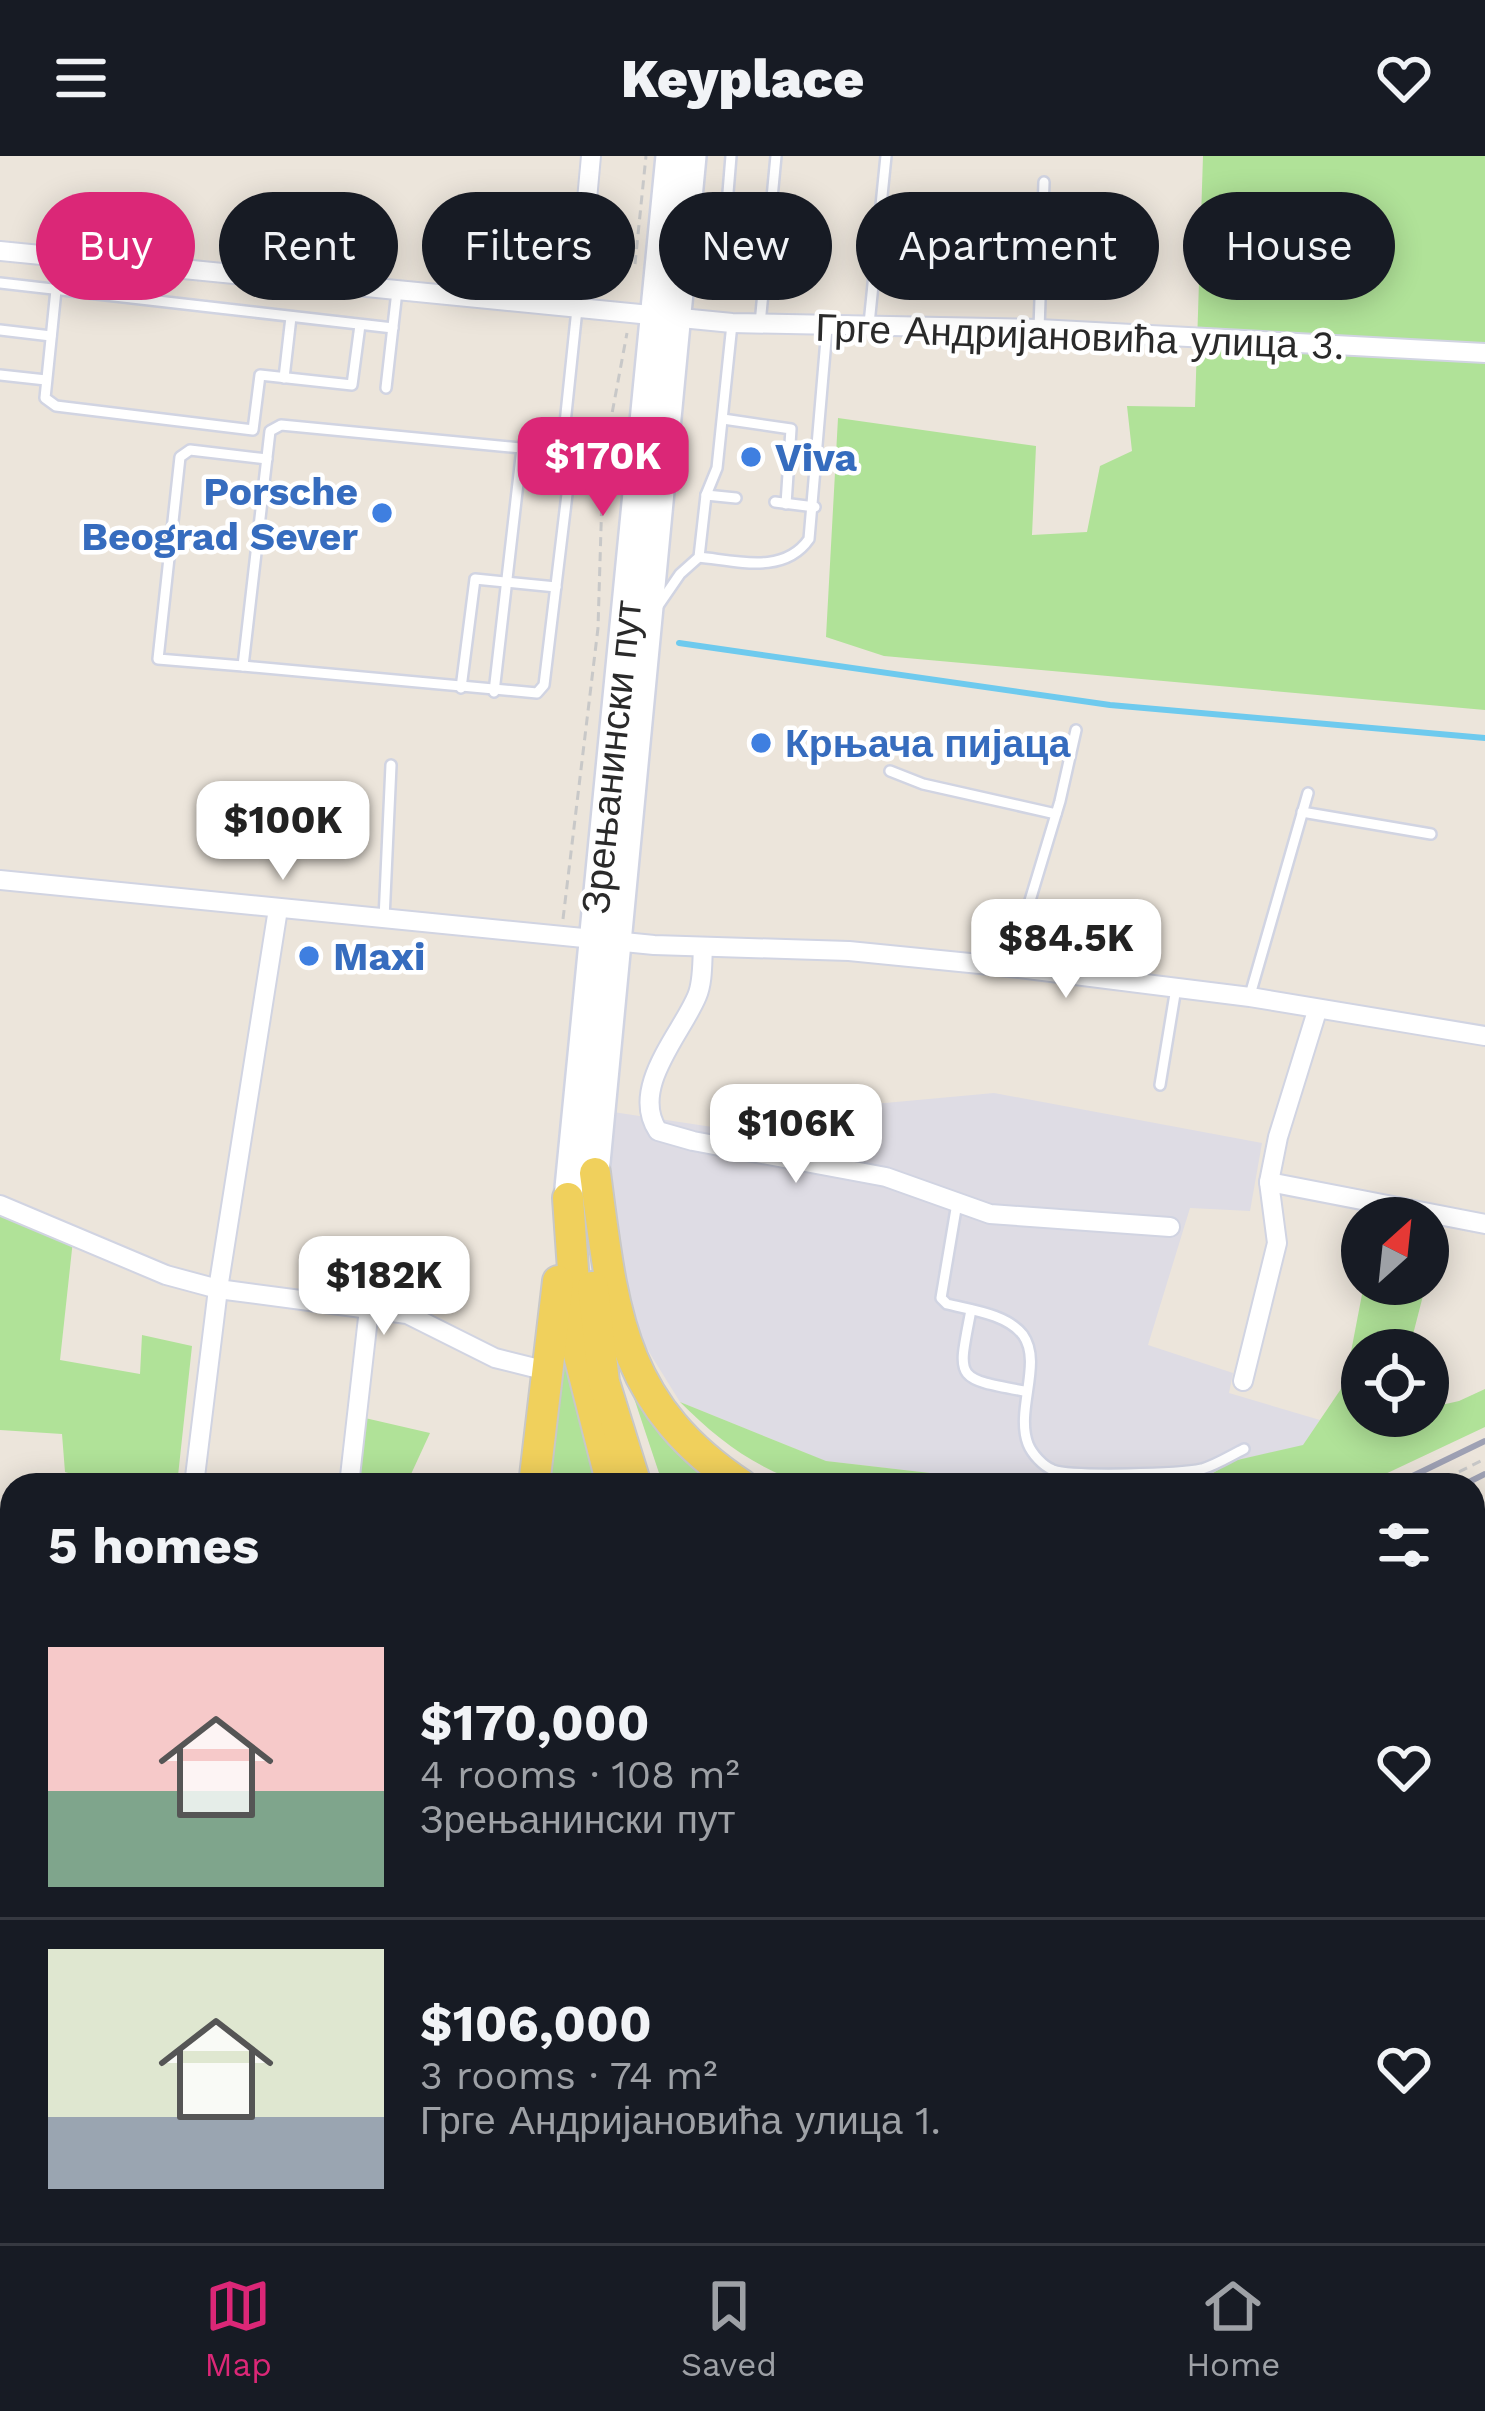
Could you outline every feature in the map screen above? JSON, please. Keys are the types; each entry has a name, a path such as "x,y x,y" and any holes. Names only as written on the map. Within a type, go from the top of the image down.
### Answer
{"main road":[{"name":"Зрењанински пут","path":"595,1173 604,940 670,156"},
{"name":"Зрењанински пут","path":"568,1198 646,626 654,316 692,156"},
{"path":"595,1173 596,1327 604,1382 632,1473"},
{"path":"595,1173 615,1317 633,1362 661,1411 685,1440 727,1473"},
{"path":"534,1473 568,1198"},
{"path":"568,1198 578,1355 609,1473"}],"street":[{"path":"577,309 591,156"},
{"path":"0,250 219,273"},
{"path":"398,292 654,316"},
{"name":"Грге Андријановића улица 3.","path":"654,316 827,328 1039,329 1485,353"},
{"path":"0,880 604,940 849,951 1010,967 1250,997 1485,1036"},
{"path":"195,1473 218,1288 278,909"},
{"path":"703,947 698,993 656,1071 651,1118 658,1131 868,1172 990,1214 1170,1227"},
{"path":"1243,1381 1277,1243 1270,1182 1278,1137 1318,1011"},
{"path":"1270,1182 1485,1223"},
{"path":"0,1205 166,1275 218,1288 414,1316 495,1358 547,1371"},
{"path":"350,1473 369,1310"}],"lane":[{"path":"728,192 731,156"},
{"path":"760,324 776,156"},
{"path":"869,328 886,156"},
{"path":"1039,329 1044,182"},
{"path":"0,283 36,288"},
{"path":"55,300 45,398 56,406 253,430 260,375 352,385 360,325"},
{"path":"143,300 393,328"},
{"path":"386,388 396,300"},
{"path":"562,452 577,309"},
{"path":"284,378 291,317"},
{"path":"646,626 680,574 699,557 706,495 717,468 732,323"},
{"path":"699,557 765,563 787,560 809,539 827,328"},
{"path":"0,330 51,336"},
{"path":"0,375 46,380"},
{"path":"723,418 791,429 781,503 815,507"},
{"path":"243,666 267,459 270,430 281,425 562,452 571,461 544,685 527,694 158,659 180,457 190,450 267,459"},
{"path":"494,692 522,448"},
{"path":"706,495 736,498"},
{"path":"461,688 472,583 479,578 556,587"},
{"path":"1010,967 1076,730"},
{"path":"384,919 391,765"},
{"path":"890,771 923,784 1056,814"},
{"path":"1250,997 1308,793"},
{"path":"1302,812 1431,834"},
{"path":"1160,1085 1176,988"},
{"path":"957,1203 941,1298 1019,1330 1027,1342 1032,1364 1024,1391 1027,1443 1040,1461 1055,1471 1184,1472 1244,1449"},
{"path":"971,1310 961,1364 965,1374 977,1382 1024,1391"}],"path":[{"path":"635,269 646,156"},
{"path":"562,936 598,628 603,462 654,316"},
{"path":"1456,1473 1485,1459"}],"shaded area":[{"path":"994,1093 1262,1143 1250,1211 1190,1208 1148,1345 1233,1373 1229,1393 1320,1420 1303,1446 1233,1461 1213,1473 930,1473 825,1461 680,1402 641,1339 616,1273 610,1200 613,1112 759,1134 768,1104 885,1103"}],"green space":[{"path":"1203,156 1485,156 1485,710 884,656 826,637 838,418 1036,446 1032,535 1087,532 1100,466 1132,451 1127,406 1195,407 1198,300 1395,300 1395,192 1202,192"},
{"path":"0,1215 73,1240 60,1360 140,1374 142,1335 192,1346 178,1473 68,1473 62,1434 0,1430"},
{"path":"1360,1305 1421,1305 1414,1329 1355,1329"},
{"path":"560,1336 600,1473 547,1473"},
{"path":"626,1374 716,1473 659,1473"},
{"path":"1341,1389 1341,1437 1449,1437 1449,1403 1485,1389 1485,1427 1387,1473 1213,1473 1233,1461 1303,1445"},
{"path":"680,1402 826,1461 930,1473 778,1473 739,1452"},
{"path":"365,1418 430,1433 412,1473 358,1473"}],"waterway":[{"path":"679,643 1110,705 1485,738"}],"railway":[{"path":"1419,1473 1485,1441"}],"place":[{"name":"Viva","path":"751,457"},
{"name":"Porsche Beograd Sever","path":"382,513"},
{"name":"Крњача пијаца","path":"761,743"},
{"name":"Maxi","path":"309,956"}]}
